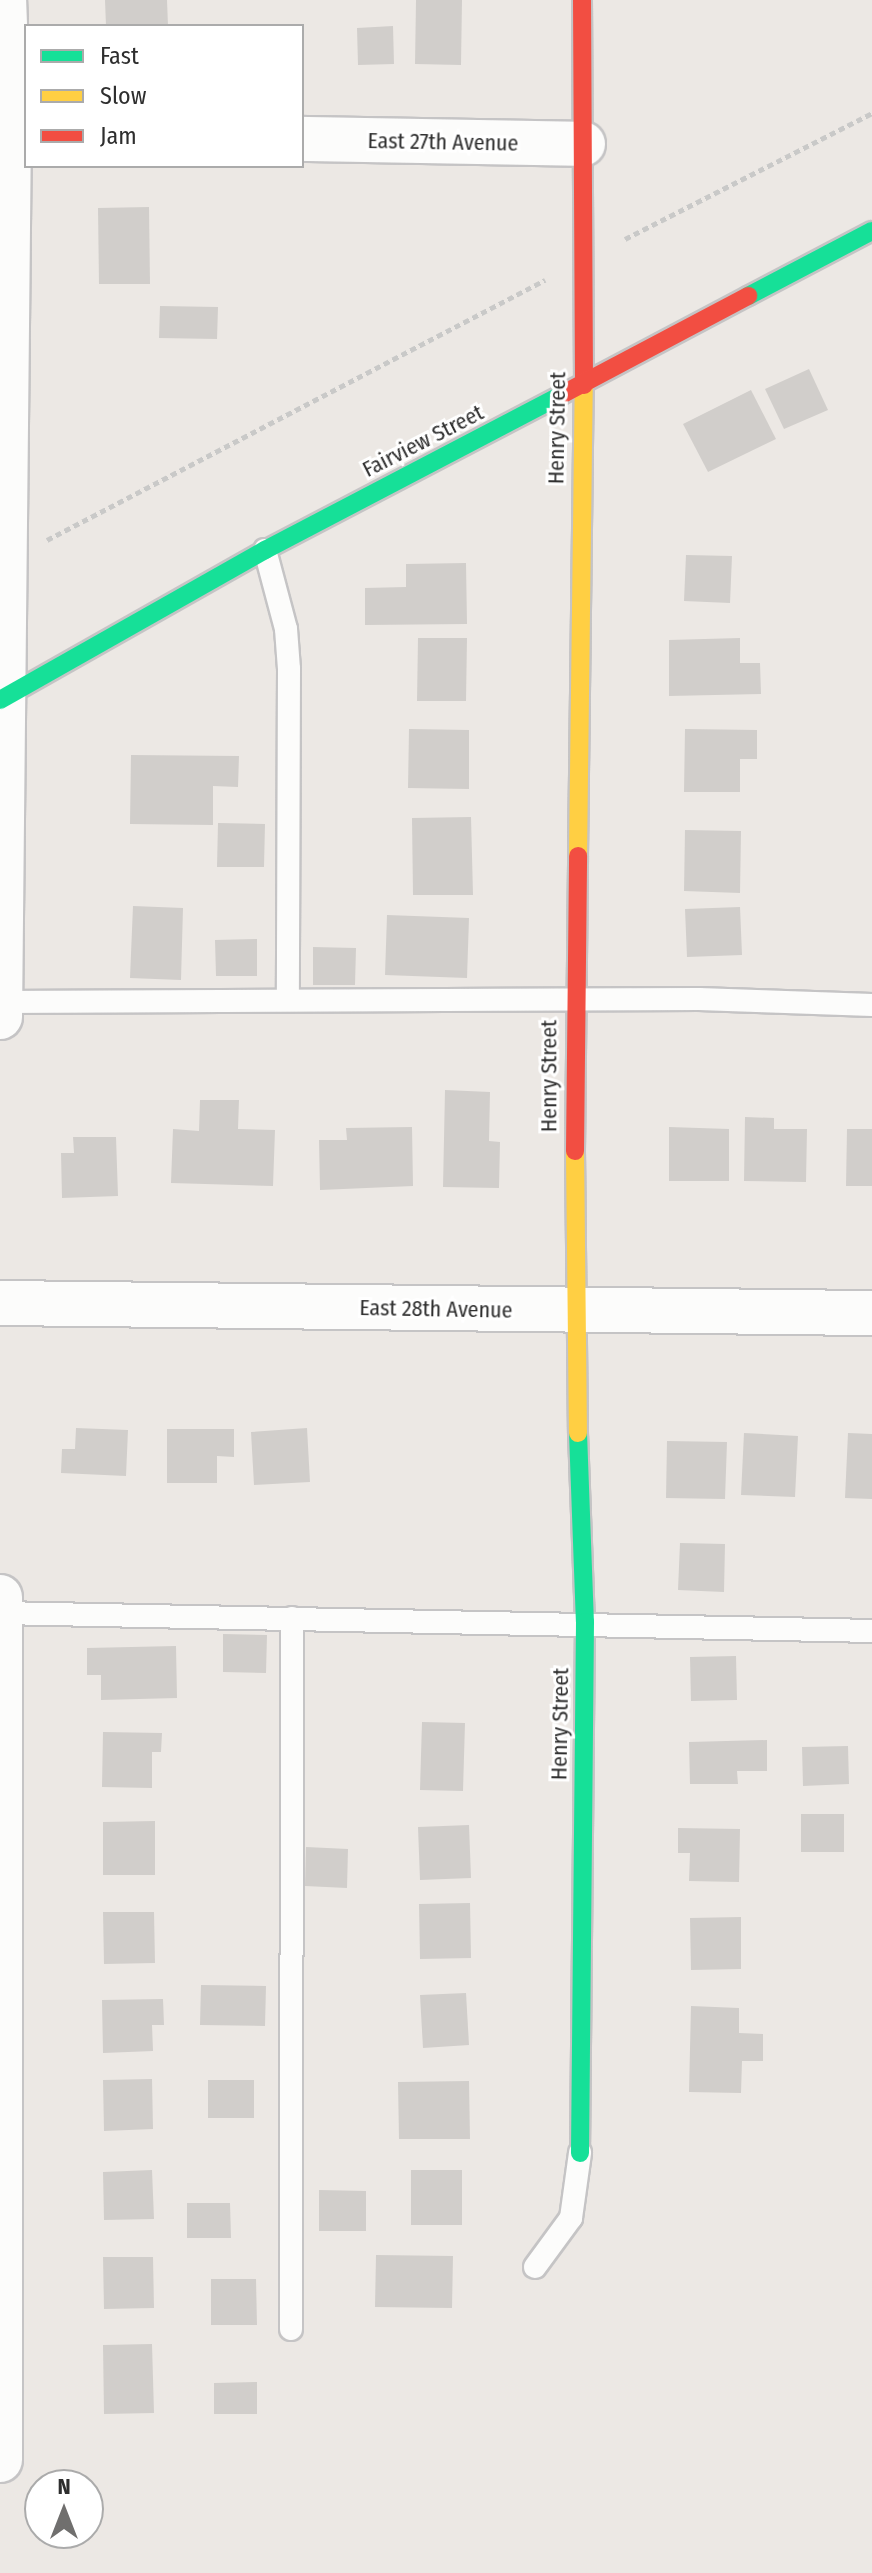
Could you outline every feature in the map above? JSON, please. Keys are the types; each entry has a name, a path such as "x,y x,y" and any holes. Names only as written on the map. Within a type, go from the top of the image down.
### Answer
{"street":[{"path":"0,1017 0,700 12,134 4,0"},
{"name":"Henry Street","path":"580,2153 585,1622 573,1310 581,386 585,259 582,0"},
{"name":"East 27th Avenue","path":"304,139 583,144"},
{"name":"Fairview Street","path":"0,700 265,550 872,231"},
{"name":"East 28th Avenue","path":"0,1303 872,1313"},
{"path":"0,1597 0,2460"}],"lane":[{"path":"265,550 286,629 289,669 288,998"},
{"path":"0,1002 288,998 872,1005"},
{"path":"0,1613 585,1622 872,1631"},
{"path":"291,2329 292,1618"},
{"path":"535,2267 571,2218 580,2153"}],"path":[{"path":"2,564 585,259 872,113"}],"building":[{"path":"105,0 167,0 168,24 106,24"},
{"path":"416,0 462,0 461,65 415,64"},
{"path":"393,26 394,64 358,65 357,28"},
{"path":"149,207 150,284 99,284 98,208"},
{"path":"160,306 218,307 217,339 159,338"},
{"path":"809,369 828,410 784,429 765,389"},
{"path":"751,390 776,439 708,472 683,424"},
{"path":"686,555 732,556 730,603 684,601"},
{"path":"466,563 467,624 365,625 365,588 406,587 406,564"},
{"path":"418,638 467,638 466,701 417,701"},
{"path":"740,638 740,663 760,663 761,694 669,696 669,640"},
{"path":"409,729 469,730 469,789 408,788"},
{"path":"685,729 757,730 757,759 740,759 740,792 684,792"},
{"path":"131,755 239,756 238,787 213,786 213,825 130,824"},
{"path":"471,817 473,895 413,895 412,818"},
{"path":"218,823 265,824 264,867 217,867"},
{"path":"685,830 741,831 740,893 684,891"},
{"path":"133,906 183,908 181,980 130,978"},
{"path":"740,907 742,955 687,957 685,909"},
{"path":"387,915 469,918 467,978 385,975"},
{"path":"257,939 257,976 216,976 215,940"},
{"path":"313,947 356,948 355,985 313,985"},
{"path":"445,1090 490,1092 489,1141 500,1142 499,1188 443,1187"},
{"path":"200,1100 239,1100 238,1129 275,1130 273,1186 171,1183 173,1129 199,1131"},
{"path":"745,1117 774,1118 774,1129 807,1129 806,1182 744,1181"},
{"path":"412,1127 413,1186 320,1190 319,1140 347,1140 346,1128"},
{"path":"669,1127 729,1129 729,1181 669,1181"},
{"path":"847,1129 872,1129 872,1186 846,1186"},
{"path":"73,1137 116,1137 118,1196 62,1198 61,1153 74,1153"},
{"path":"76,1428 128,1430 126,1476 61,1473 62,1449 75,1449"},
{"path":"307,1428 310,1482 254,1485 251,1432"},
{"path":"167,1429 234,1429 234,1457 217,1456 217,1483 167,1483"},
{"path":"744,1433 798,1436 795,1497 741,1495"},
{"path":"848,1433 872,1434 872,1499 845,1498"},
{"path":"667,1441 727,1442 725,1499 666,1498"},
{"path":"680,1543 725,1544 724,1592 678,1590"},
{"path":"223,1634 267,1635 266,1673 223,1672"},
{"path":"176,1646 177,1698 101,1700 101,1675 87,1675 87,1648"},
{"path":"736,1656 737,1700 691,1701 690,1657"},
{"path":"422,1722 465,1723 463,1791 420,1790"},
{"path":"103,1732 162,1733 161,1752 152,1752 152,1788 102,1787"},
{"path":"767,1740 767,1771 737,1771 738,1784 690,1784 689,1742"},
{"path":"848,1746 849,1784 803,1786 802,1747"},
{"path":"801,1814 844,1814 844,1852 801,1852"},
{"path":"155,1821 155,1875 103,1875 103,1822"},
{"path":"469,1825 471,1878 420,1880 418,1827"},
{"path":"678,1828 740,1829 739,1882 689,1881 690,1853 678,1853"},
{"path":"306,1847 348,1849 347,1888 305,1886"},
{"path":"470,1903 471,1958 420,1959 419,1904"},
{"path":"103,1912 154,1912 155,1963 104,1964"},
{"path":"741,1917 741,1969 691,1970 690,1918"},
{"path":"201,1985 266,1986 265,2026 200,2025"},
{"path":"466,1993 469,2045 423,2048 420,1995"},
{"path":"163,1999 164,2025 152,2025 153,2051 103,2053 102,2000"},
{"path":"691,2006 739,2008 739,2033 763,2034 763,2061 742,2061 741,2093 689,2092"},
{"path":"152,2079 153,2129 104,2131 103,2080"},
{"path":"208,2080 254,2080 254,2118 208,2118"},
{"path":"469,2081 470,2139 399,2139 398,2082"},
{"path":"152,2170 154,2219 104,2220 103,2172"},
{"path":"411,2170 462,2170 462,2225 411,2225"},
{"path":"319,2190 366,2191 366,2231 319,2231"},
{"path":"187,2203 230,2203 231,2238 187,2238"},
{"path":"376,2255 453,2256 452,2308 375,2307"},
{"path":"103,2257 153,2257 154,2308 104,2309"},
{"path":"211,2279 256,2279 257,2325 211,2325"},
{"path":"152,2344 154,2413 104,2414 103,2345"},
{"path":"257,2382 257,2414 214,2414 214,2383"}],"traffic: fast":[{"path":"748,296 872,231"},
{"path":"0,700 265,550 561,395"},
{"path":"578,1433 585,1622 580,2153"}],"traffic: slow":[{"path":"578,856 584,385"},
{"path":"575,1151 578,1433"}],"traffic: jam":[{"path":"582,0 584,385"},
{"path":"561,395 748,296"},
{"path":"575,1151 578,856"}]}
